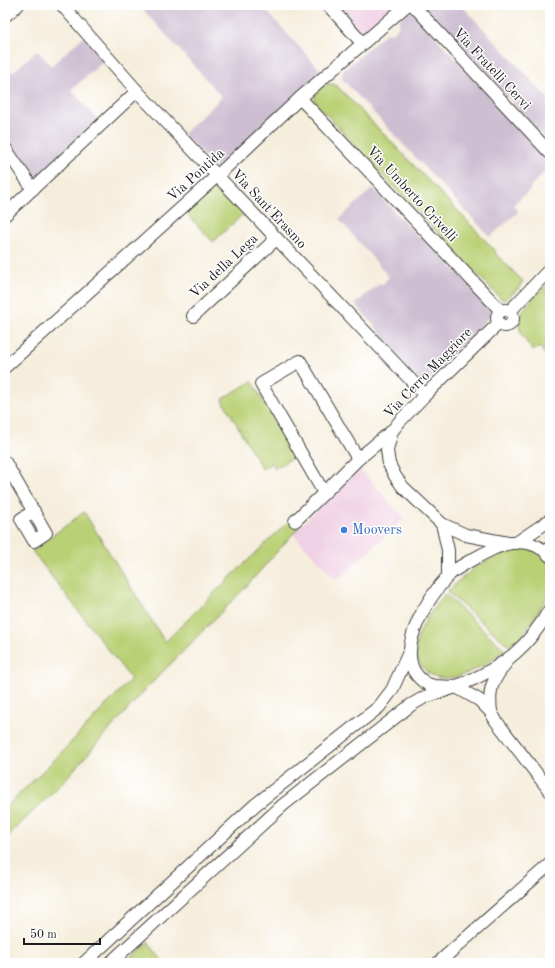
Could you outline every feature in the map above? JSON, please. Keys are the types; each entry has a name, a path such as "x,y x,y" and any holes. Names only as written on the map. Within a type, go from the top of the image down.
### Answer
{"street":[{"path":"5,16 18,5"},
{"name":"Via Sant'Erasmo","path":"62,5 137,91 425,395"},
{"path":"328,5 363,44"},
{"name":"Via Pontida","path":"5,367 218,176 300,98 407,5"},
{"name":"Via Fratelli Cervi","path":"413,5 550,153"},
{"path":"5,215 137,91"},
{"name":"Via Umberto Crivelli","path":"300,98 503,315"},
{"path":"5,148 33,189"},
{"name":"Via della Lega","path":"193,316 276,239"},
{"name":"Via Cerro Maggiore","path":"550,269 503,315 392,431 387,450 389,464 394,476 403,487 442,524 466,535 512,543 532,543 545,550 550,556"},
{"path":"324,493 261,384 300,361 358,459"},
{"path":"295,521 358,459 392,431"},
{"path":"5,462 34,511"},
{"path":"84,963 255,805 379,707 392,690 409,652 418,618 447,577 484,553 512,543 550,520"},
{"path":"442,524 448,550 447,577"},
{"path":"110,963 283,805 411,705 425,697 456,687 477,678 508,660 531,639 550,610"},
{"path":"409,652 411,666 418,677 425,683 430,685 456,687 479,700 491,712 496,721 550,791"},
{"path":"491,712 490,695 492,685 508,660"},
{"path":"438,963 550,864"}],"shaded area":[{"path":"139,5 261,5 323,73 219,171 183,134 222,97"},
{"path":"332,5 406,5 363,39"},
{"path":"429,5 461,5 550,100 550,144 426,8"},
{"path":"408,12 414,13 550,163 550,167 530,187 531,189 513,205 518,212 490,237 342,79 343,71 386,33 391,34 399,26 399,20"},
{"path":"84,36 105,60 71,90 100,122 33,184 5,143 5,64 12,73 37,50 51,66"},
{"path":"373,188 419,238 424,236 491,309 491,315 426,382 419,381 378,337 378,330 355,304 380,283 382,285 389,277 339,219"},
{"path":"358,467 404,518 337,581 293,534"}],"green space":[{"path":"327,84 337,86 458,211 495,251 496,254 523,281 518,289 506,299 501,299 385,178 315,102 314,99 319,89"},
{"path":"215,187 220,187 244,213 213,242 186,213"},
{"path":"550,282 550,362 540,347 533,351 522,335 519,326 523,311 533,298"},
{"path":"252,381 296,456 275,468 272,463 262,469 222,399"},
{"path":"84,512 165,642 292,518 299,527 244,589 146,689 61,784 5,839 5,808 56,758 131,679 32,551"},
{"path":"527,548 541,554 549,564 550,588 535,617 521,637 509,646 447,592 464,576 483,563 504,553"},
{"path":"445,594 505,650 481,667 471,672 450,678 440,678 431,675 421,666 417,657 416,645 423,624"},
{"path":"148,942 164,963 125,963"}],"place":[{"name":"Moovers","path":"344,530"}]}
